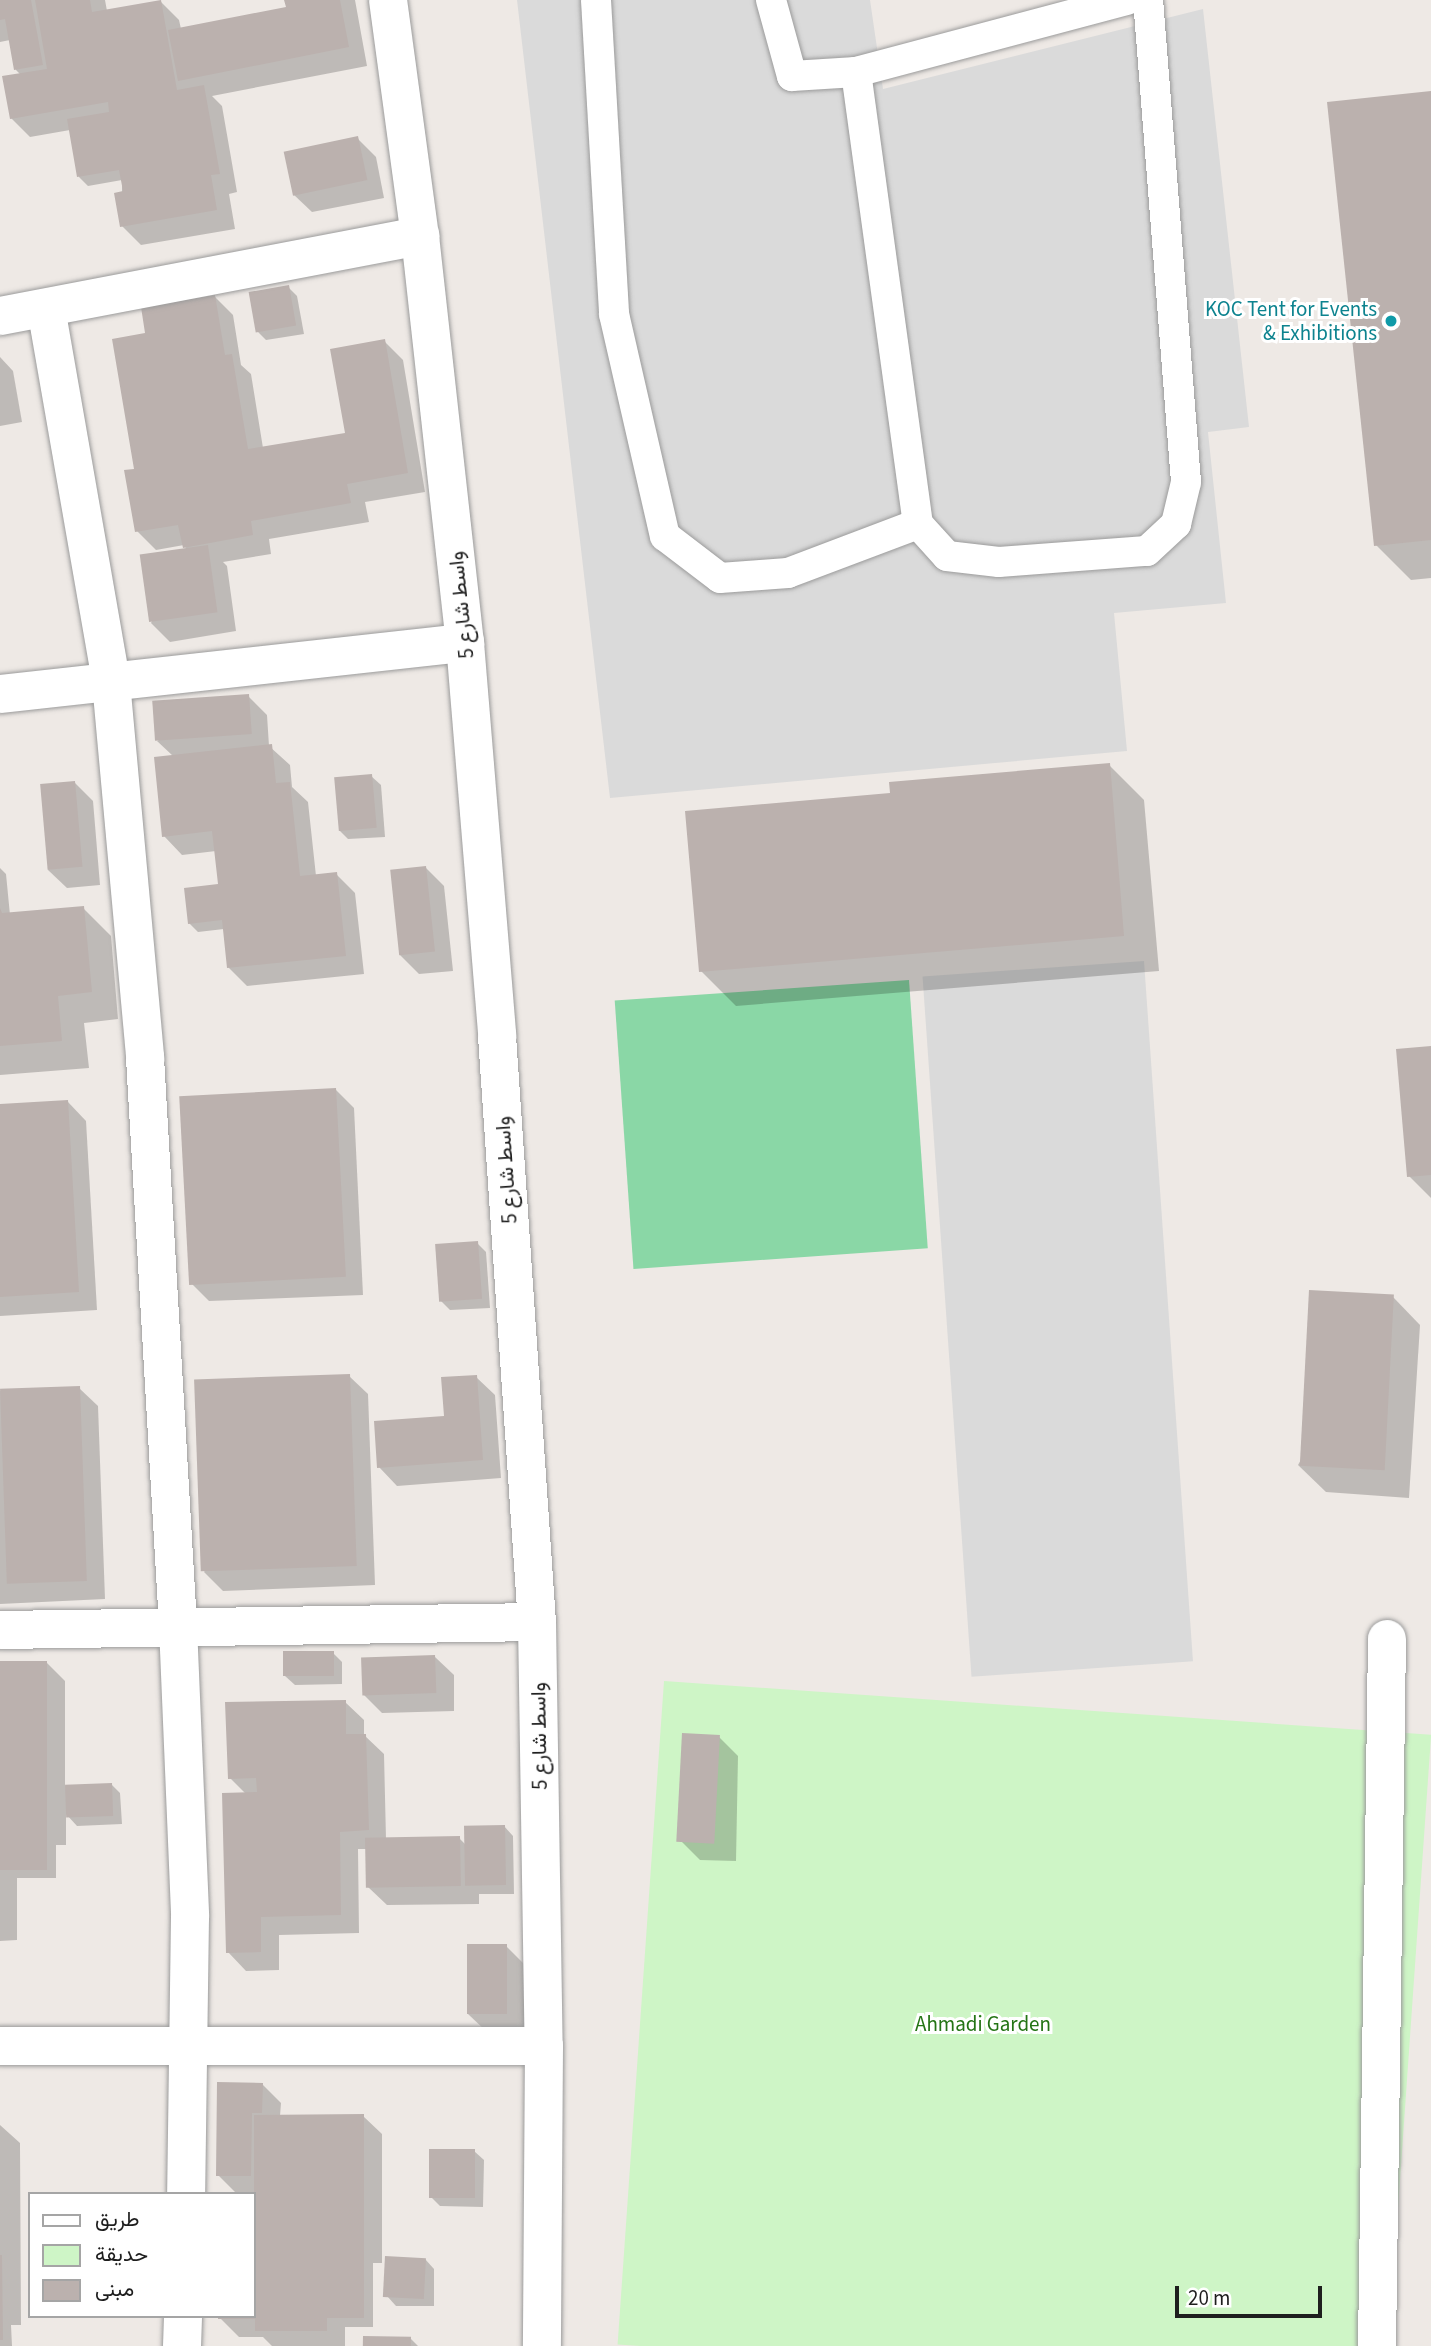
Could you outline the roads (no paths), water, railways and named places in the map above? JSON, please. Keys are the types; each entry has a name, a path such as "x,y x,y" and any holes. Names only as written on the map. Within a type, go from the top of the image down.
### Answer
{"street":[{"name":"واسط شارع 5","path":"388,0 420,236 465,643 497,1036 537,1622 544,2046 542,2346"},
{"path":"0,316 420,236"},
{"path":"46,308 111,682 145,1058 178,1626 190,1917 186,2192"},
{"path":"0,694 465,643"},
{"path":"0,1630 537,1622"},
{"path":"1377,2346 1387,1639"},
{"path":"0,2046 544,2046"},
{"path":"182,2346 183,2318"}],"lane":[{"path":"596,0 614,314 665,536 720,578 788,573 918,524"},
{"path":"771,0 792,76 856,72 1127,0"},
{"path":"856,72 918,524 947,556 999,562 1147,551 1176,524 1186,482 1148,0"}],"place":[{"name":"KOC Tent for Events & Exhibitions","path":"1391,321"}],"park label":[{"name":"Ahmadi Garden","path":"983,2024"}]}
